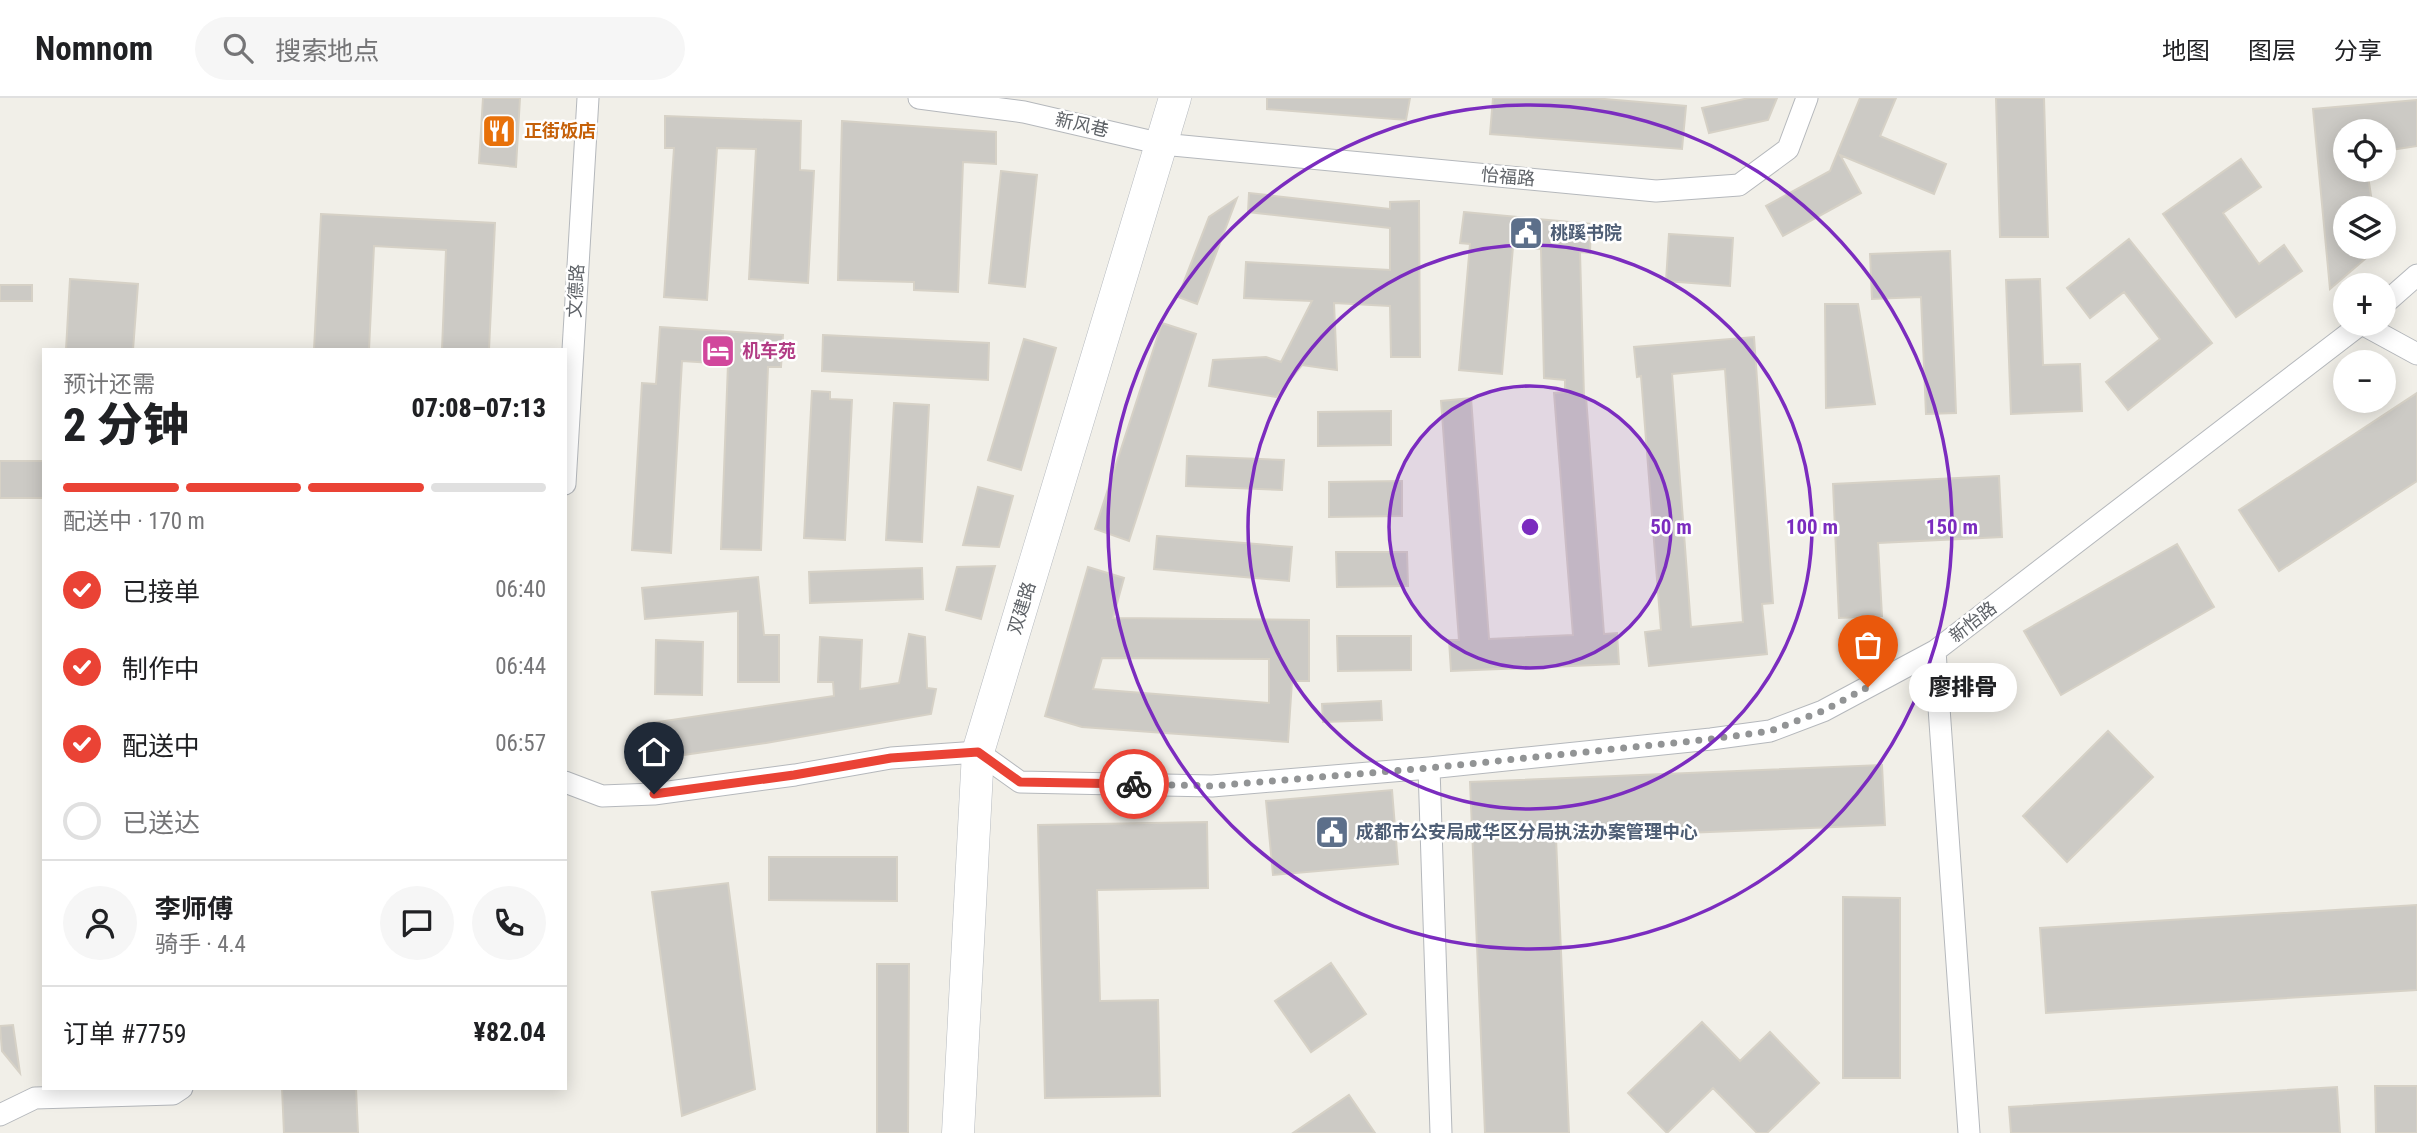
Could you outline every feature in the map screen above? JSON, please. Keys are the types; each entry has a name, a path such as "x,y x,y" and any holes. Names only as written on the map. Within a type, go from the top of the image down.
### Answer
{"street":[{"name":"文德路","path":"567,450 588,98"},
{"name":"新风巷","path":"919,98 1024,112 1162,144"},
{"name":"双建路","path":"958,1133 978,752 1175,98"},
{"name":"怡福路","path":"1162,144 1643,190 1670,190 1739,185 1788,149 1807,98"},
{"path":"2396,293 2417,275"},
{"name":"新怡路","path":"978,752 1020,782 1212,786 1429,768 1770,731 1823,711 1935,651 2345,336"},
{"path":"2383,336 2417,354"},
{"path":"1935,651 1969,1133"},
{"path":"567,783 602,796 654,794 794,775 891,758 978,752"},
{"path":"1429,768 1440,1133"},
{"path":"0,1115 35,1098 173,1094 179,1090"}],"building":[{"name":"正街饭店","path":"483,98 520,98 516,167 479,163"},
{"path":"1267,98 1410,98 1406,120 1267,109"},
{"path":"1493,98 1593,98 1686,106 1682,149 1490,134"},
{"path":"1749,98 1777,98 1768,120 1709,133 1702,108"},
{"path":"1860,98 1896,98 1880,136 1946,164 1934,194 1840,155 1861,193 1783,236 1766,206 1830,171"},
{"path":"1996,98 2044,98 2048,237 2000,237"},
{"path":"2417,100 2417,146 2396,149 2396,119 2333,119 2333,182 2369,182 2371,196 2333,196 2333,259 2365,259 2349,273 2333,273 2333,286 2330,289 2313,109"},
{"path":"665,116 801,121 800,170 814,171 808,283 749,279 756,149 717,148 707,300 664,297 674,148 665,148"},
{"path":"842,121 996,132 996,164 963,162 958,292 914,290 914,282 838,280"},
{"path":"2241,159 2261,187 2223,213 2259,264 2284,245 2302,271 2236,317 2163,214"},
{"path":"1001,171 1037,175 1025,287 989,283"},
{"path":"1249,193 1390,209 1390,202 1419,201 1420,357 1391,357 1390,306 1334,303 1337,370 1302,365 1276,397 1209,386 1213,360 1266,357 1281,362 1312,301 1244,298 1246,262 1390,270 1390,228 1248,212"},
{"path":"1237,198 1197,304 1178,297 1209,217"},
{"path":"1464,212 1591,224 1590,253 1580,252 1584,397 1604,634 1617,633 1619,664 1451,671 1449,640 1459,640 1441,401 1471,398 1489,639 1573,635 1554,393 1565,392 1565,380 1544,378 1541,249 1513,247 1502,374 1459,370 1470,244 1460,243"},
{"path":"321,214 495,223 489,348 442,348 446,250 374,246 369,348 314,348"},
{"path":"1669,234 1733,238 1730,286 1666,281"},
{"path":"2129,239 2212,343 2128,410 2106,382 2160,339 2124,292 2090,318 2067,288"},
{"path":"1950,251 1956,413 1926,414 1921,297 1872,299 1870,254"},
{"path":"70,279 138,284 133,348 66,348"},
{"path":"2040,279 2043,365 2080,364 2082,411 2011,414 2006,280"},
{"path":"0,285 32,285 32,301 0,301"},
{"path":"1825,304 1858,304 1875,404 1826,408"},
{"path":"1162,323 1196,334 1129,541 1095,529"},
{"path":"660,327 783,335 781,367 768,367 761,550 721,549 728,364 682,361 671,553 632,550 642,383 656,384"},
{"path":"823,335 989,343 988,380 822,371"},
{"path":"1754,337 1773,603 1762,604 1767,654 1649,666 1645,632 1661,630 1641,376 1637,377 1634,347","holes":["1725,369 1743,622 1691,627 1672,374"]},
{"path":"1024,339 1056,348 1021,470 988,460"},
{"path":"812,391 830,392 830,399 852,400 845,540 804,538"},
{"path":"2417,393 2417,481 2279,571 2239,510 2387,413 2396,413 2396,407"},
{"path":"894,403 929,405 922,542 886,540"},
{"path":"1391,411 1391,445 1318,446 1318,412"},
{"path":"1187,456 1284,460 1282,490 1186,486"},
{"path":"0,461 42,461 42,498 0,498"},
{"path":"1999,476 2002,537 1878,543 1882,616 1839,618 1833,484"},
{"path":"1402,481 1402,516 1329,517 1329,482"},
{"path":"978,487 1013,496 999,547 963,545"},
{"path":"1157,536 1292,547 1289,581 1154,569"},
{"path":"2177,544 2214,607 2061,695 2024,631"},
{"path":"1336,552 1407,552 1408,586 1337,587"},
{"path":"995,566 981,619 946,610 957,567"},
{"path":"1088,567 1124,578 1113,618 1309,620 1309,681 1292,681 1288,742 1082,727 1045,716","holes":["1102,658 1269,659 1269,703 1093,689"]},
{"path":"922,568 923,599 810,603 809,572"},
{"path":"758,577 764,635 779,635 779,682 738,682 738,611 645,619 642,588"},
{"path":"909,634 925,637 927,688 936,689 931,714 649,760 644,724 834,696 833,682 818,682 820,637 862,640 860,689 899,683"},
{"path":"1337,636 1411,636 1411,670 1338,671"},
{"path":"656,640 703,642 702,695 655,694"},
{"path":"1381,701 1382,720 1323,722 1322,704"},
{"path":"2108,731 2153,777 2067,862 2023,816"},
{"path":"1882,765 1885,825 1556,838 1569,1133 1485,1133 1470,782"},
{"name":"成都市公安局成华区分局执法办案管理中心","path":"1392,790 1398,864 1273,875 1266,801"},
{"path":"1207,822 1208,888 1097,890 1100,1001 1158,1000 1160,1096 1045,1098 1038,825"},
{"path":"769,857 897,857 897,901 769,900"},
{"path":"728,883 755,1089 682,1116 652,892"},
{"path":"1843,897 1900,898 1900,1078 1843,1078"},
{"path":"2417,905 2417,990 2046,1013 2040,928"},
{"path":"1331,963 1366,1014 1311,1052 1275,1001"},
{"path":"877,964 909,964 908,1133 877,1133"},
{"path":"1702,1022 1740,1061 1770,1032 1819,1083 1767,1133 1757,1133 1713,1088 1667,1133 1628,1093"},
{"path":"13,1025 20,1073 2,1051 0,1026"},
{"path":"2375,1086 2417,1086 2417,1133 2376,1133"},
{"path":"2337,1087 2340,1133 2011,1133 2009,1107"},
{"path":"282,1090 356,1090 358,1133 284,1133"},
{"path":"1349,1095 1375,1133 1293,1133"}],"way so far":[{"path":"1134,784 1212,786 1429,768 1712,739 1770,731 1823,711 1868,687"}],"place":[{"name":"正街饭店","path":"499,131"},
{"name":"桃蹊书院","path":"1526,233"},
{"name":"机车苑","path":"718,351"},
{"name":"廖排骨","path":"1868,687"},
{"name":"成都市公安局成华区分局执法办案管理中心","path":"1332,832"}],"route":[{"path":"654,794 794,775 891,758 978,752 1020,782 1134,784"}]}
